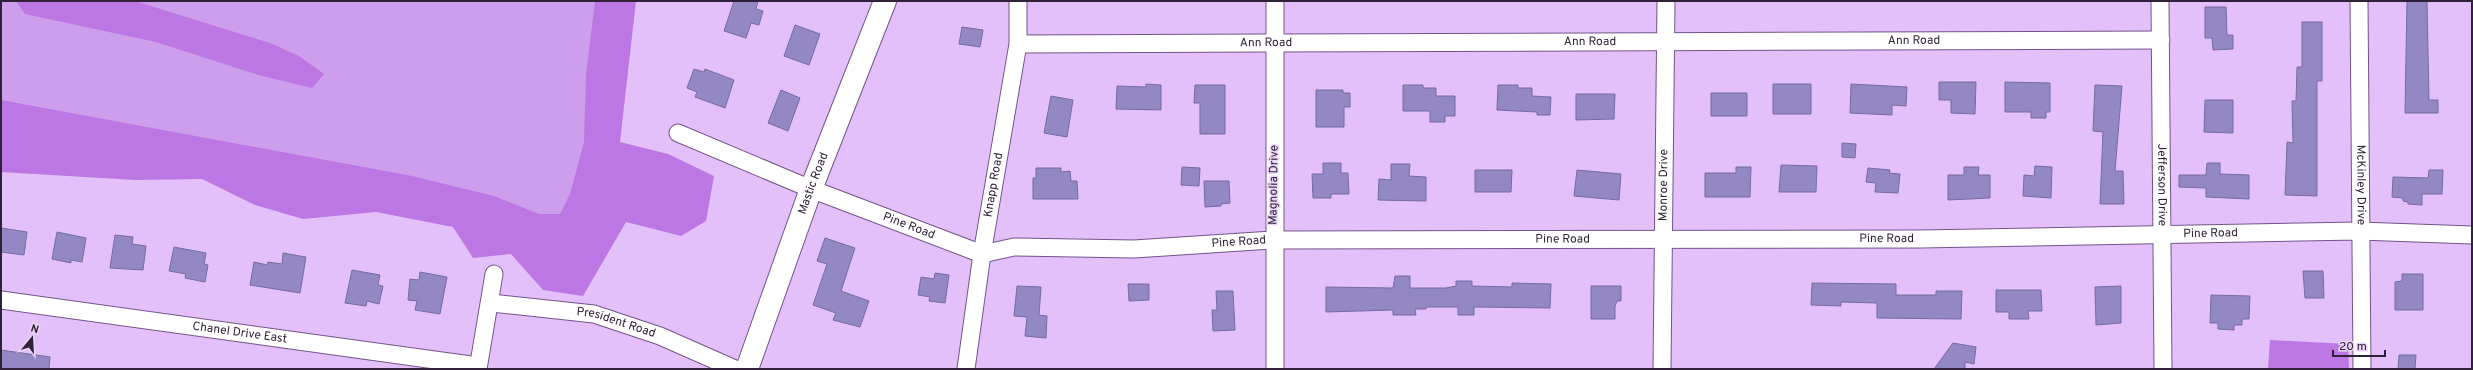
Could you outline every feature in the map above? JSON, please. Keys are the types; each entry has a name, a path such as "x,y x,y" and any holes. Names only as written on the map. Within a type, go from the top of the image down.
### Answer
{"main road":[{"name":"Mastic Road","path":"747,369 811,189 885,1"}],"street":[{"name":"Knapp Road","path":"966,369 982,254 1018,44 1018,1"},
{"name":"Magnolia Drive","path":"1275,1 1275,369"},
{"name":"Monroe Drive","path":"1662,369 1662,241 1666,1"},
{"name":"Jefferson Drive","path":"2160,1 2163,369"},
{"name":"McKinley Drive","path":"2359,1 2359,231 2362,369"},
{"name":"Ann Road","path":"1018,44 2161,40"},
{"name":"Pine Road","path":"678,133 811,189 982,254 1014,247 1134,249 1274,240 1662,241 2359,231 2472,235"},
{"path":"478,368 491,303 494,274"},
{"name":"Chanel Drive East","path":"1,300 478,368"},
{"name":"President Road","path":"491,303 594,314 660,336 735,369"}],"shaded area":[{"path":"1,1 621,1 585,232 1,151"},
{"path":"16,1 135,1 270,43 299,56 324,74 312,88 258,75 156,42 25,14"},
{"path":"595,1 636,1 620,142 668,154 714,176 706,221 681,236 626,222 583,296 543,290 511,254 473,258 453,227 376,212 303,219 255,205 202,179 135,180 1,172 1,100 412,176 494,196 539,214 560,214 570,194 584,142 586,75"},
{"path":"2270,340 2348,344 2349,369 2268,369"}],"building":[{"path":"734,1 758,1 756,9 763,11 759,25 751,23 746,38 724,31"},
{"path":"2407,1 2427,1 2429,100 2438,100 2438,113 2405,113"},
{"path":"2205,7 2226,7 2227,35 2233,35 2233,49 2213,50 2212,38 2205,38"},
{"path":"2302,22 2322,22 2322,81 2317,81 2317,196 2285,195 2287,142 2293,143 2292,101 2296,101 2297,67 2302,67"},
{"path":"795,25 820,34 809,65 784,56"},
{"path":"962,27 983,30 980,47 959,44"},
{"path":"694,69 704,72 705,69 734,80 725,108 695,97 697,92 687,88"},
{"path":"1939,82 1976,82 1975,114 1951,113 1951,100 1939,100"},
{"path":"2005,82 2050,83 2050,112 2046,112 2046,118 2031,118 2031,112 2005,112"},
{"path":"1146,84 1161,85 1161,110 1116,109 1117,86 1146,87"},
{"path":"1773,84 1811,84 1811,114 1773,114"},
{"path":"1851,84 1907,87 1906,106 1892,105 1892,115 1850,113"},
{"path":"1195,85 1225,85 1225,134 1200,134 1200,103 1194,103"},
{"path":"1403,85 1423,85 1423,88 1436,88 1436,96 1455,96 1455,116 1445,116 1445,122 1430,122 1430,111 1403,111"},
{"path":"1498,85 1518,85 1518,88 1532,88 1532,96 1551,97 1550,115 1537,115 1537,112 1497,110"},
{"path":"2095,85 2122,86 2115,171 2123,171 2124,204 2100,204 2103,132 2093,131"},
{"path":"781,90 800,98 788,131 768,123"},
{"path":"1316,90 1343,90 1343,93 1350,93 1350,107 1344,107 1344,127 1316,127"},
{"path":"1711,93 1747,93 1747,116 1711,116"},
{"path":"1576,94 1615,94 1614,119 1576,120"},
{"path":"1051,96 1073,100 1067,137 1044,133"},
{"path":"2205,100 2233,100 2233,133 2204,132"},
{"path":"1842,143 1856,144 1855,158 1842,157"},
{"path":"1323,163 1341,163 1341,173 1348,173 1349,194 1331,194 1331,198 1313,198 1312,174 1323,174"},
{"path":"2207,163 2220,163 2220,174 2249,175 2249,199 2206,197 2206,188 2179,187 2179,175 2206,175"},
{"path":"1391,164 1410,164 1409,176 1426,177 1426,201 1378,200 1379,179 1391,180"},
{"path":"1781,165 1817,166 1816,192 1779,192"},
{"path":"2035,166 2052,167 2051,198 2023,196 2024,175 2034,176"},
{"path":"1182,167 1200,168 1199,186 1181,185"},
{"path":"1736,167 1751,167 1750,197 1705,197 1705,173 1736,173"},
{"path":"1964,167 1979,167 1978,175 1990,175 1990,198 1948,200 1948,175 1964,175"},
{"path":"1036,168 1061,168 1061,172 1070,171 1071,181 1077,181 1078,199 1033,199 1033,178 1036,178"},
{"path":"1868,168 1890,170 1889,173 1900,174 1898,193 1875,192 1876,183 1866,182"},
{"path":"1475,170 1512,170 1511,192 1475,192"},
{"path":"1577,170 1621,174 1619,200 1574,196"},
{"path":"2429,170 2443,170 2442,194 2422,194 2422,205 2408,204 2408,202 2403,201 2403,198 2392,197 2393,177 2428,178"},
{"path":"1204,181 1229,181 1230,203 1221,204 1221,206 1205,207"},
{"path":"1,228 27,232 24,255 1,252"},
{"path":"57,232 86,238 82,262 71,260 71,263 52,259"},
{"path":"115,235 133,237 132,244 146,246 143,270 110,268"},
{"path":"825,238 855,248 841,291 869,301 860,327 833,320 836,313 813,305 827,264 817,261"},
{"path":"174,247 206,253 204,264 208,265 205,282 185,278 186,274 169,271"},
{"path":"283,253 306,257 300,293 250,285 254,262 267,265 268,262 282,264"},
{"path":"352,270 380,275 378,285 383,286 379,304 367,301 366,306 345,303"},
{"path":"2303,271 2323,271 2324,298 2305,298"},
{"path":"420,272 447,277 440,314 415,310 417,301 408,300 410,279 419,280"},
{"path":"935,273 949,275 945,303 929,301 930,297 918,295 921,277 934,279"},
{"path":"2402,274 2423,274 2423,310 2395,310 2395,282 2402,281"},
{"path":"1395,276 1410,276 1410,288 1446,288 1456,286 1456,281 1472,281 1472,286 1512,287 1512,283 1551,284 1550,308 1474,307 1474,315 1458,315 1458,307 1426,307 1426,309 1415,309 1416,315 1393,315 1393,310 1326,312 1326,287 1393,288"},
{"path":"1812,283 1896,284 1896,295 1936,295 1936,291 1962,291 1961,319 1877,318 1877,303 1841,302 1841,306 1811,305"},
{"path":"1128,284 1149,284 1149,300 1129,301"},
{"path":"1017,286 1041,287 1039,315 1047,316 1046,338 1025,336 1027,317 1014,316"},
{"path":"1591,286 1621,286 1621,301 1617,301 1615,306 1615,319 1591,319"},
{"path":"2121,286 2121,323 2096,325 2095,287"},
{"path":"1996,290 2041,290 2042,311 2028,311 2029,319 2009,319 2009,312 1996,312"},
{"path":"1216,291 1233,291 1235,330 1213,331 1212,310 1217,310"},
{"path":"2211,295 2250,296 2249,319 2242,319 2242,325 2234,325 2234,330 2218,329 2218,323 2210,323"},
{"path":"1953,343 1976,347 1974,364 1965,362 1965,369 1934,369"},
{"path":"1,350 50,357 49,369 1,369"},
{"path":"2399,355 2416,355 2415,369 2398,369"}]}
